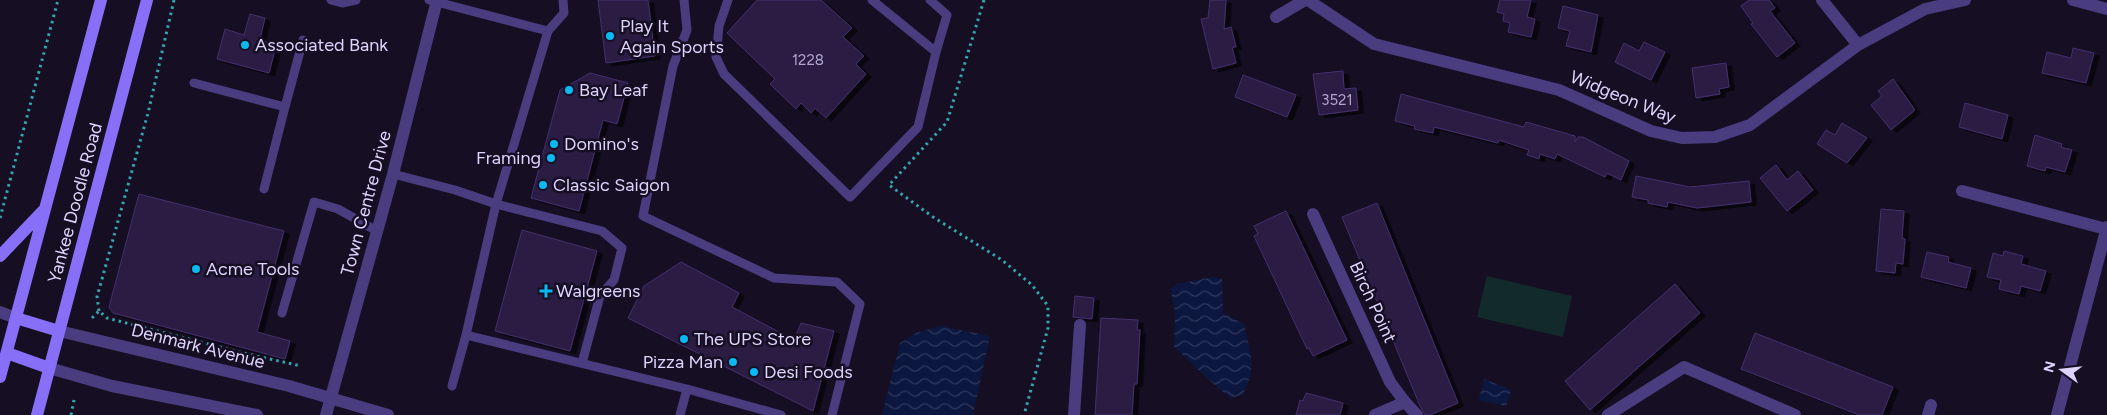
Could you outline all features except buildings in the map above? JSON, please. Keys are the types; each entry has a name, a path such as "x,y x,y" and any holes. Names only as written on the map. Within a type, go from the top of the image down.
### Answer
{"main road":[{"name":"Yankee Doodle Road","path":"0,377 3,351 16,318 101,0"},
{"name":"Yankee Doodle Road","path":"37,415 147,0"},
{"path":"0,256 45,210"},
{"name":"Denmark Avenue","path":"16,318 59,331"},
{"path":"3,351 49,368"}],"street":[{"path":"1276,17 1307,0"},
{"name":"Widgeon Way","path":"1307,0 1374,44 1558,90 1651,131 1682,138 1715,137 1750,125 1858,46 1925,8 1965,0"},
{"path":"1822,0 1858,46"},
{"path":"2073,0 2107,9"},
{"name":"Town Centre Drive","path":"326,415 393,174 434,1"},
{"path":"1962,191 2107,228 2057,415"},
{"name":"Birch Point","path":"1313,214 1390,382 1417,415"},
{"name":"Denmark Avenue","path":"0,312 16,318"},
{"path":"1074,415 1080,325"},
{"name":"Denmark Avenue","path":"59,331 331,397 388,415"},
{"path":"1608,415 1684,367 1795,415"},
{"path":"49,368 112,386 258,415"},
{"path":"1375,415 1405,402"}],"lane":[{"path":"331,0 342,3 356,0"},
{"path":"452,386 466,335 496,204 548,31 564,13 562,0"},
{"path":"684,0 687,30 673,66 643,216 774,278 837,282 860,304 832,415"},
{"path":"728,0 719,26 716,57 724,74 850,197 918,127 947,15 930,0"},
{"path":"872,0 936,52"},
{"path":"434,1 548,31"},
{"path":"264,189 303,40"},
{"path":"194,83 285,107"},
{"path":"393,174 455,190 496,204 602,231 622,248 614,280 600,296 582,363"},
{"path":"282,314 314,202 338,208 377,231"},
{"path":"466,335 687,389 782,415"},
{"path":"680,415 687,389"}],"path":[{"path":"0,218 58,0"},
{"path":"174,0 148,113 97,298 99,311 107,318 301,366"},
{"path":"984,0 947,122 889,185 933,217 1002,260 1032,285 1048,306 1048,328 1024,415"},
{"path":"92,318 99,311"},
{"path":"71,415 74,400"}],"green space":[{"path":"1487,276 1572,296 1563,337 1477,317"}],"water":[{"path":"1213,277 1222,279 1223,313 1244,324 1250,351 1250,376 1243,394 1231,398 1174,347 1175,314 1171,289 1177,284"},
{"path":"940,326 990,336 973,415 882,415 900,343 916,333"},
{"path":"1484,379 1511,390 1506,406 1479,400"}],"place":[{"name":"Play It Again Sports","path":"610,36"},
{"name":"Associated Bank","path":"245,45"},
{"name":"Bay Leaf","path":"569,90"},
{"name":"Domino's","path":"554,144"},
{"name":"Framing","path":"551,158"},
{"name":"Classic Saigon","path":"543,185"},
{"name":"Acme Tools","path":"196,269"},
{"name":"Walgreens","path":"546,291"},
{"name":"The UPS Store","path":"684,339"},
{"name":"Pizza Man","path":"733,362"},
{"name":"Desi Foods","path":"754,372"}]}
